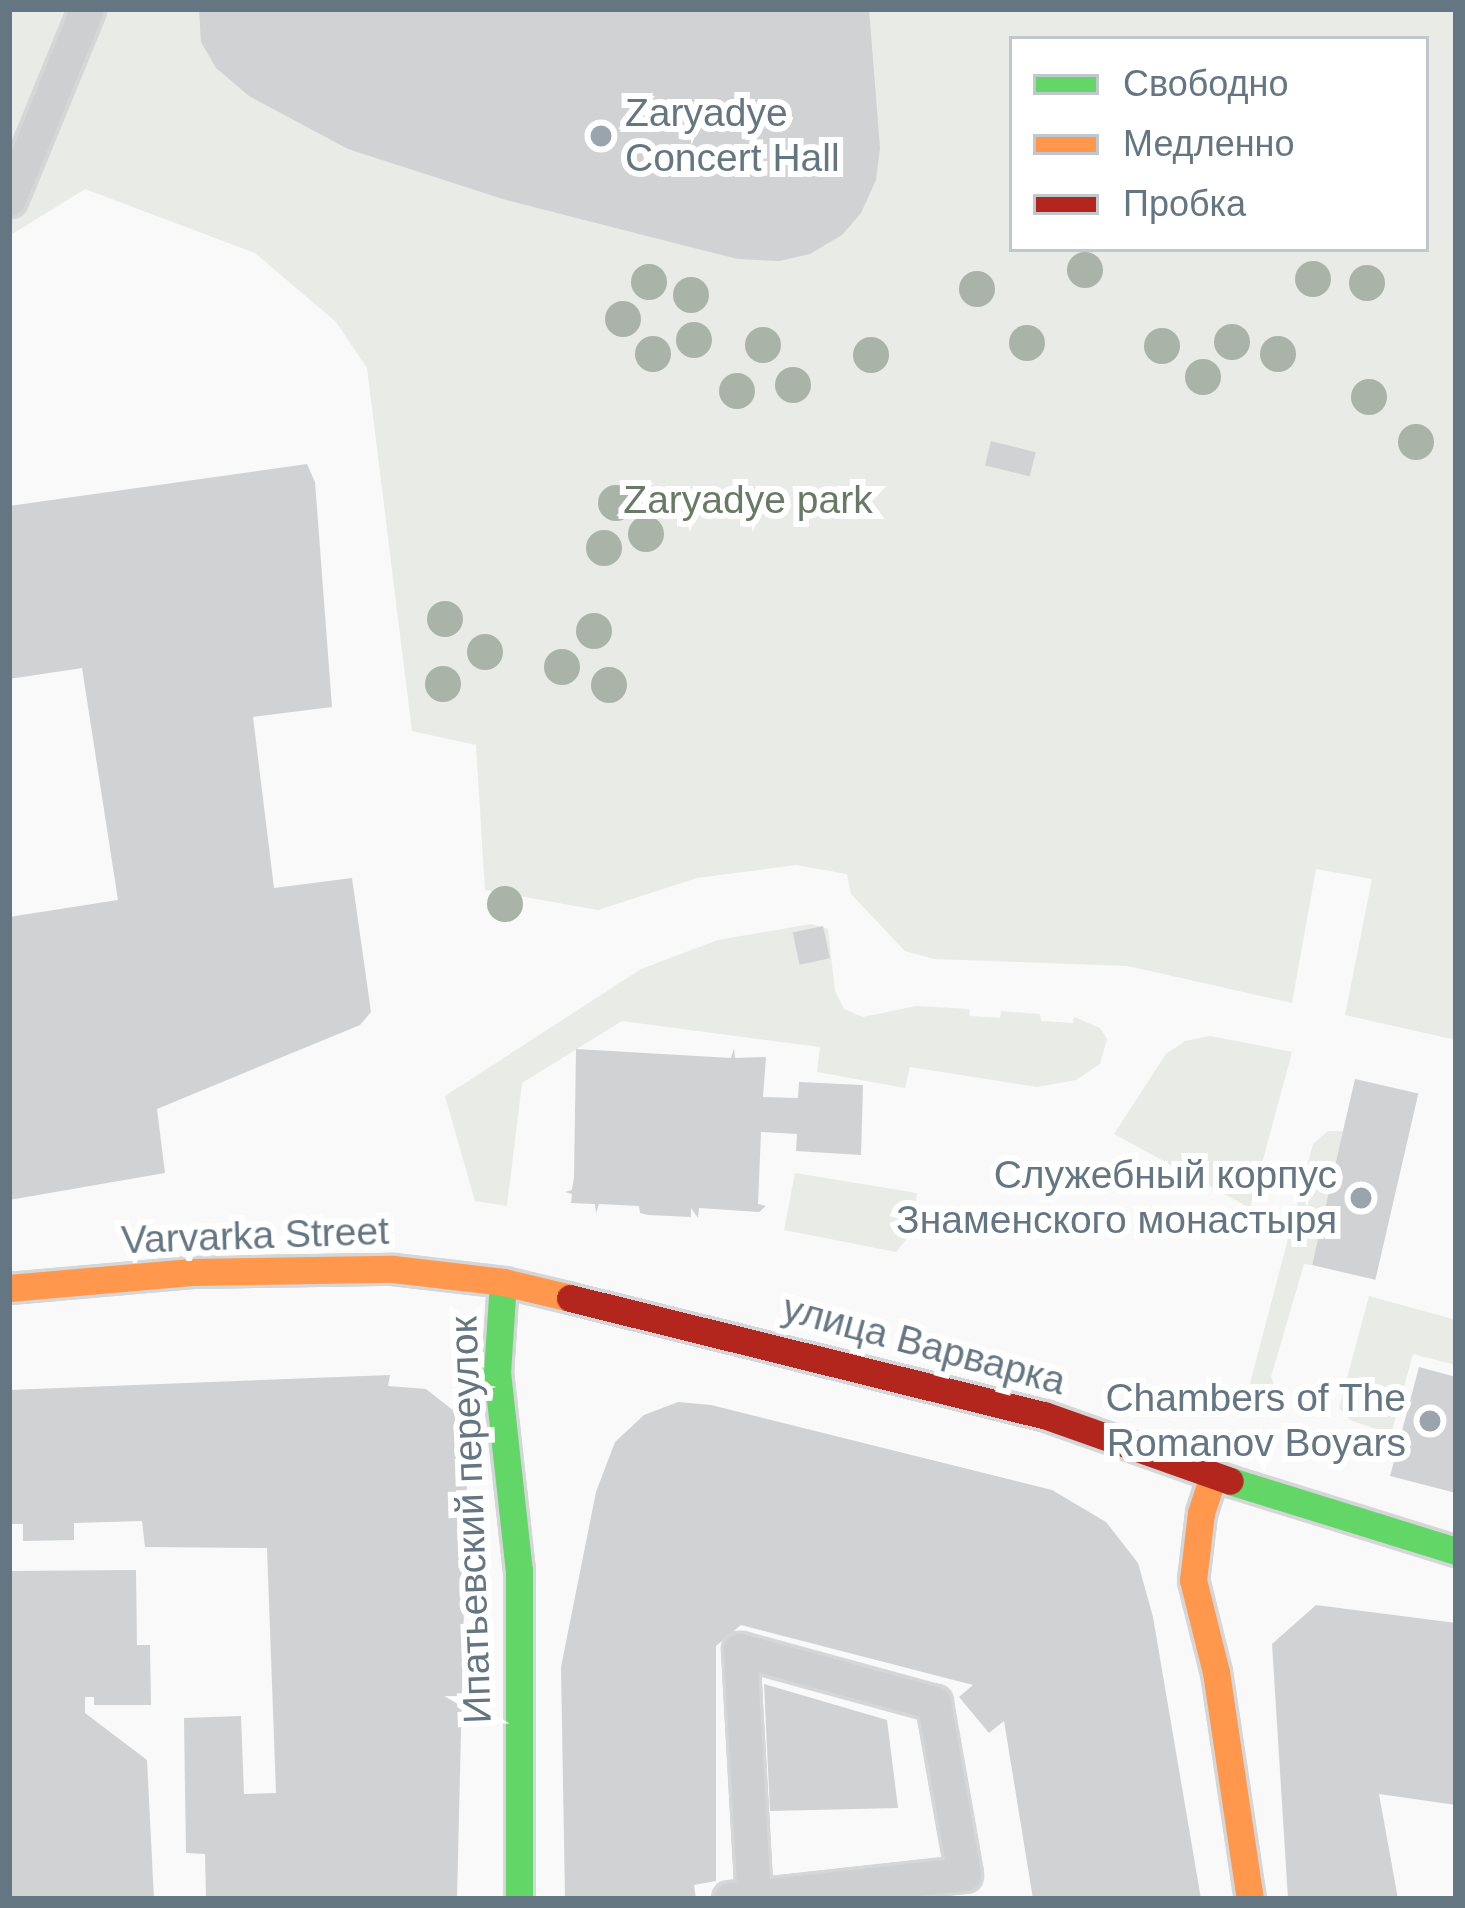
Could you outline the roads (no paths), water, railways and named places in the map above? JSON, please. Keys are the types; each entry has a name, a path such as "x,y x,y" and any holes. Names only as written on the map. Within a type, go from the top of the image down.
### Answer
{"street":[{"name":"Varvarka Street","path":"9,1288 191,1272 298,1270 393,1269 503,1282"},
{"name":"улица Варварка","path":"503,1282 1044,1415 1213,1476 1456,1551"},
{"name":"Ипатьевский переулок","path":"503,1282 497,1372 519,1570 519,1899"},
{"path":"1213,1476 1201,1513 1193,1580 1216,1672 1250,1899"}],"lane":[{"path":"9,199 87,9"},
{"path":"740,1650 934,1703 964,1874 742,1898 729,1692 740,1650"},
{"path":"519,1691 562,1691"}],"place":[{"name":"Zaryadye Concert Hall","path":"601,136"},
{"name":"Служебный корпус Знаменского монастыря","path":"1361,1198"},
{"name":"Chambers of The Romanov Boyars","path":"1430,1421"}],"park label":[{"name":"Zaryadye park","path":"748,500"}]}
